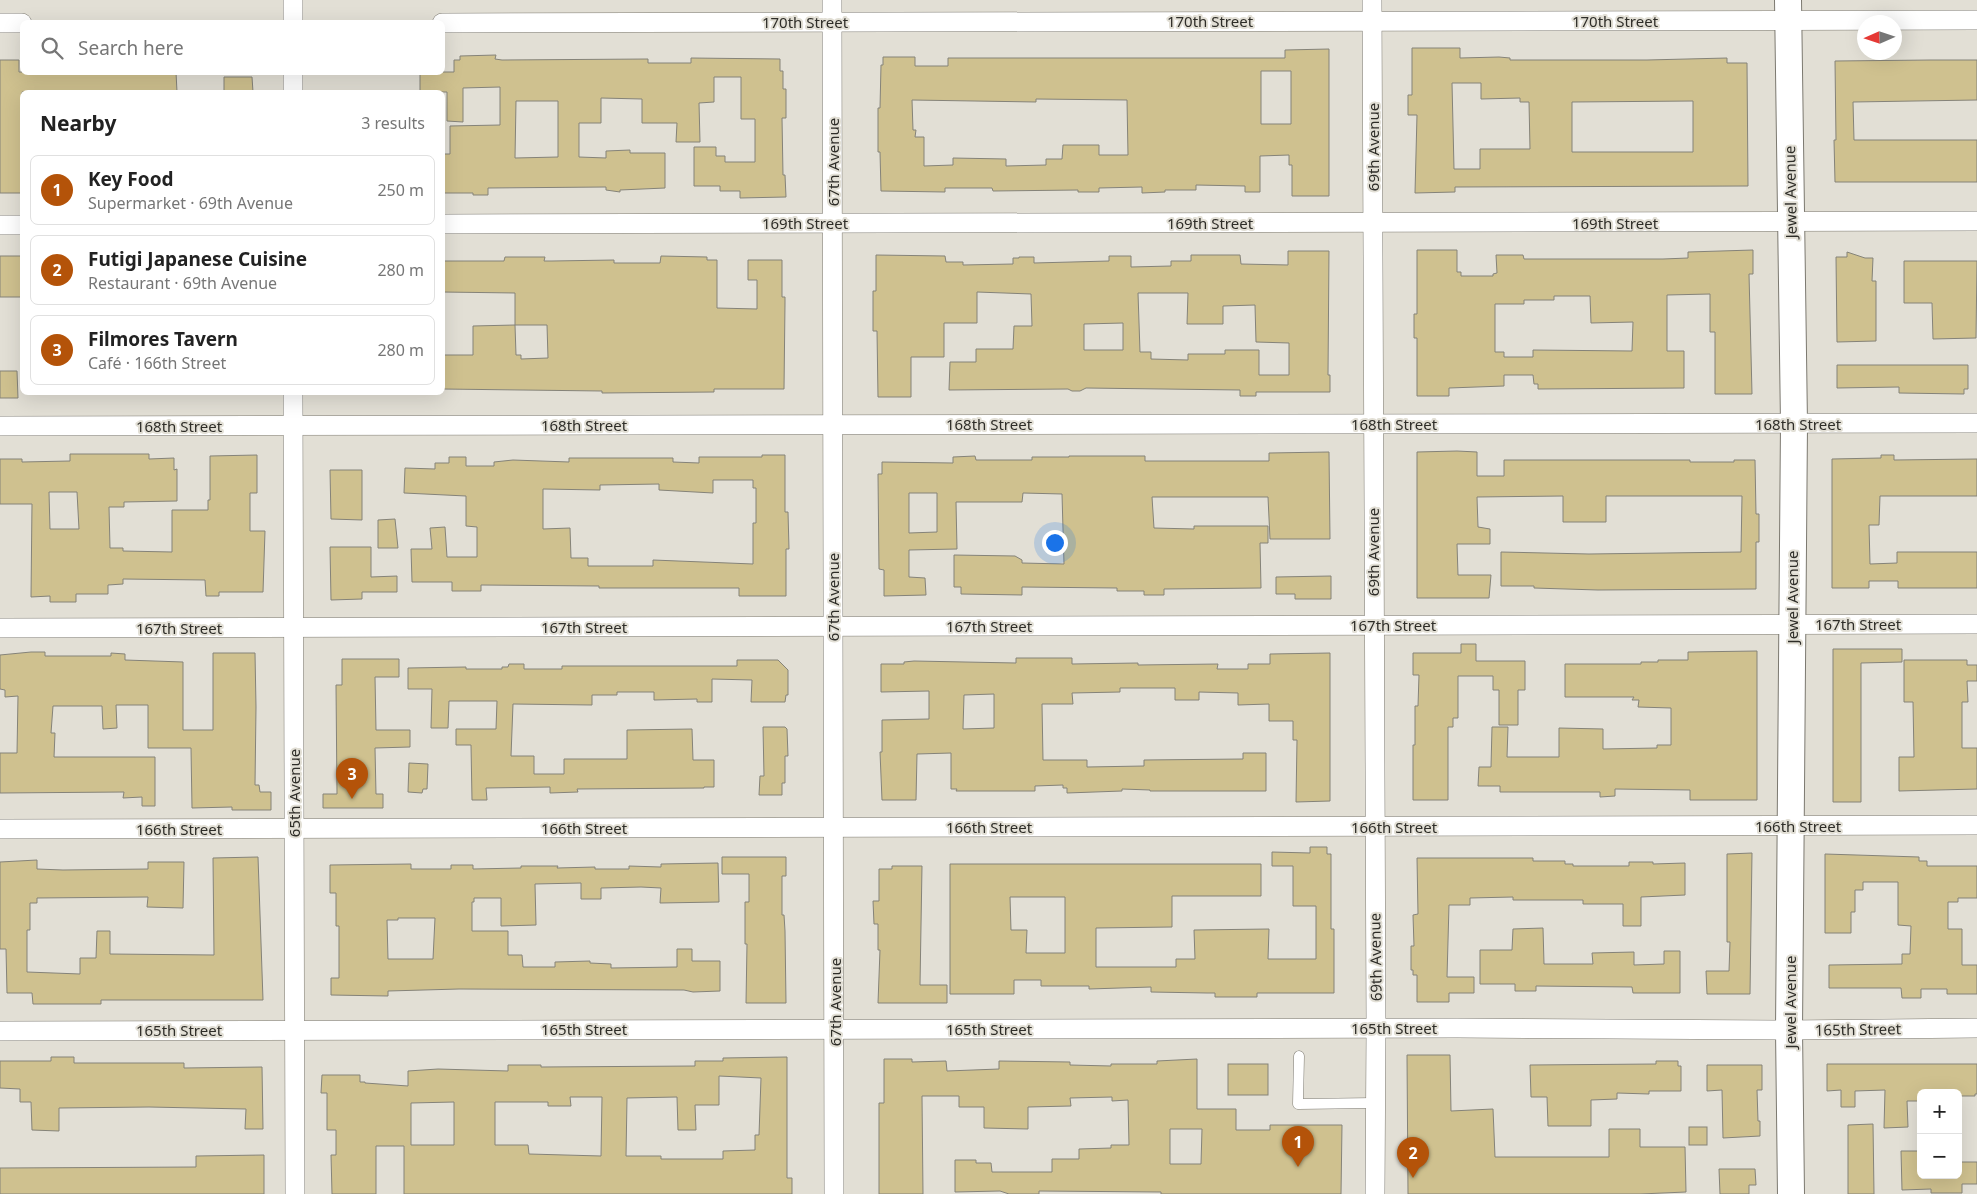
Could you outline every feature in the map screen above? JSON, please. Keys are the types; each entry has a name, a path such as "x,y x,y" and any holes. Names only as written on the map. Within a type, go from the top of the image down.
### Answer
{"street":[{"path":"293,0 293,20"},
{"name":"67th Avenue","path":"832,0 834,1194"},
{"name":"69th Avenue","path":"1372,0 1375,1194"},
{"name":"170th Street","path":"445,23 1372,21 1788,11 1977,20"},
{"name":"Jewel Avenue","path":"1788,11 1794,424 1789,1030 1791,1194"},
{"path":"0,23 20,23"},
{"path":"293,75 293,90"},
{"name":"169th Street","path":"445,224 1977,221"},
{"path":"0,224 20,224"},
{"name":"65th Avenue","path":"293,395 295,1194"},
{"name":"168th Street","path":"0,426 1977,423"},
{"name":"167th Street","path":"0,628 1977,624"},
{"name":"166th Street","path":"0,829 1977,825"},
{"name":"165th Street","path":"0,1030 1376,1028 1789,1030 1977,1028"}],"lane":[{"path":"1299,1056 1298,1104 1375,1103"}],"building":[{"path":"1412,48 1460,48 1460,58 1647,60 1727,58 1727,63 1747,63 1748,186 1455,187 1455,192 1415,193 1417,115 1408,115 1408,95 1412,95","holes":["1452,83 1481,83 1481,99 1520,98 1520,102 1529,102 1530,149 1480,149 1480,169 1454,169","1693,101 1693,152 1572,152 1572,102"]},
{"path":"1329,49 1329,196 1292,196 1292,165 1289,165 1289,155 1260,156 1260,192 1245,192 1245,186 1196,185 1196,190 1165,190 1165,192 1142,193 1142,187 1099,188 1099,192 1078,192 1078,190 993,191 992,188 945,188 945,192 881,191 880,152 878,152 878,108 880,108 881,65 883,65 883,57 915,57 915,66 948,66 948,58 1285,58 1285,50","holes":["1261,71 1291,71 1291,124 1261,124","1036,99 1127,100 1128,155 1099,155 1099,145 1063,145 1062,159 1046,159 1046,165 1006,166 1006,159 953,158 953,165 924,166 924,137 915,137 916,130 913,130 912,100 1036,102"]},
{"path":"496,55 495,59 502,60 648,59 648,63 691,63 691,58 780,59 780,71 783,71 783,89 786,89 786,118 782,118 783,175 785,175 786,197 740,198 740,191 720,191 720,186 694,186 694,147 716,147 716,156 725,156 725,162 755,162 755,119 741,119 741,77 714,77 714,102 699,103 700,142 676,142 677,123 642,123 642,99 601,98 601,123 579,123 579,157 606,158 606,151 630,150 630,153 665,153 665,188 620,190 620,192 606,190 606,187 488,188 488,195 445,193 445,154 450,154 450,126 500,125 500,87 463,88 463,122 447,121 447,92 445,90 420,90 420,75 445,75 445,72 454,72 454,60 460,60 460,56","holes":["516,101 558,101 558,157 515,158"]},
{"path":"0,60 19,60 20,75 176,75 177,90 20,90 20,193 0,193"},
{"path":"1977,60 1977,100 1853,102 1854,140 1977,140 1977,182 1835,182 1835,61"},
{"path":"224,77 252,77 253,90 224,90"},
{"path":"1417,250 1457,250 1457,272 1461,272 1461,276 1493,276 1493,274 1497,273 1496,255 1523,255 1524,259 1663,259 1688,258 1688,252 1753,250 1753,274 1749,274 1752,394 1715,394 1715,332 1710,332 1710,294 1667,295 1667,351 1684,351 1684,388 1538,389 1538,384 1534,384 1533,375 1504,375 1504,386 1449,388 1449,396 1417,396 1417,338 1414,338 1414,314 1417,314","holes":["1554,296 1590,296 1591,323 1633,322 1632,351 1533,350 1533,357 1504,357 1504,352 1495,352 1495,304 1524,304 1524,300 1554,300"]},
{"path":"1288,251 1329,251 1328,375 1330,375 1330,392 1256,392 1256,396 1240,396 1240,390 1086,388 1080,391 1068,389 949,390 950,362 976,362 976,349 1013,349 1014,326 1032,326 1031,294 977,292 977,323 944,323 944,357 911,357 911,397 878,397 877,331 873,331 873,291 876,291 876,255 945,256 946,262 963,262 963,265 1013,264 1013,258 1019,257 1034,257 1034,263 1109,261 1109,256 1131,256 1131,267 1171,266 1171,261 1191,261 1191,255 1240,255 1241,264 1288,265","holes":["1138,293 1188,293 1187,324 1223,324 1223,306 1255,305 1256,342 1289,343 1289,375 1259,375 1259,350 1225,350 1225,354 1188,354 1188,360 1151,359 1151,352 1140,352","1123,323 1123,350 1084,350 1084,324"]},
{"path":"1847,252 1865,258 1873,258 1872,281 1876,281 1876,341 1837,342 1836,257 1847,257"},
{"path":"0,256 20,256 20,297 0,297"},
{"path":"661,256 707,257 707,260 717,260 717,308 757,309 757,280 748,280 748,260 782,260 782,297 785,297 784,389 714,389 714,392 602,393 602,391 445,389 445,355 473,355 473,326 515,325 515,293 445,292 445,261 504,261 505,257 545,257 544,261 614,260 614,263 660,263","holes":["515,325 547,325 548,358 521,359 521,355 516,355"]},
{"path":"1904,261 1977,261 1976,338 1933,339 1932,303 1904,303"},
{"path":"1837,365 1968,365 1968,389 1964,389 1964,394 1899,393 1899,387 1837,388"},
{"path":"0,371 17,371 18,398 0,398"},
{"path":"1329,452 1330,539 1270,539 1268,497 1152,497 1154,528 1194,529 1194,526 1268,526 1268,543 1260,543 1261,588 1164,589 1164,595 1144,595 1144,591 1117,591 1117,588 1022,587 1022,595 961,594 961,587 954,587 954,555 1015,556 1022,560 1022,563 1064,564 1062,494 1023,493 1022,502 956,502 957,549 909,550 909,577 925,578 926,595 884,596 884,570 879,569 878,474 882,474 882,462 953,463 953,457 975,456 976,460 1032,460 1032,457 1069,456 1145,456 1145,461 1269,461 1269,453","holes":["909,493 937,493 937,532 909,533"]},
{"path":"1417,452 1477,452 1477,476 1504,476 1504,460 1690,460 1690,462 1734,462 1734,460 1755,460 1756,514 1759,514 1759,542 1756,542 1756,589 1598,590 1501,586 1501,552 1589,554 1741,552 1742,496 1606,496 1606,522 1563,522 1563,496 1477,497 1478,527 1490,529 1490,544 1457,544 1458,575 1491,575 1489,598 1417,598"},
{"path":"70,454 149,454 149,459 174,458 174,470 177,469 177,501 124,502 124,507 109,507 110,548 123,548 123,551 172,552 172,510 208,510 208,500 210,500 210,456 257,455 257,493 250,493 250,531 265,531 263,592 219,592 219,596 206,596 205,580 123,579 123,584 108,585 108,594 76,594 76,602 50,602 50,596 31,597 32,504 0,504 0,459 22,459 22,462 70,461","holes":["49,492 77,492 79,529 50,529"]},
{"path":"762,455 785,455 785,512 788,512 789,549 786,549 786,596 739,596 739,588 599,588 599,586 481,585 481,591 452,591 452,582 412,582 411,549 432,549 430,528 445,527 447,557 477,557 477,527 466,526 466,496 404,493 405,468 435,469 435,463 449,463 449,457 466,457 466,466 494,466 494,462 513,460 569,462 569,458 673,458 673,462 699,463 699,457 762,457","holes":["713,480 753,480 753,488 756,488 756,523 753,523 753,564 653,560 653,566 588,566 588,558 571,558 570,528 543,529 543,489 600,490 600,485 659,484 659,490 713,493"]},
{"path":"1881,455 1894,455 1894,460 1977,459 1977,496 1880,496 1879,525 1869,525 1870,564 1897,563 1897,552 1977,552 1977,588 1898,588 1898,581 1869,581 1869,588 1832,588 1832,459 1881,458"},
{"path":"330,470 362,470 362,520 331,519"},
{"path":"395,519 398,548 378,548 378,520"},
{"path":"330,547 371,547 371,577 397,576 397,592 362,592 362,599 331,600"},
{"path":"1331,576 1331,599 1295,599 1295,594 1276,594 1276,577"},
{"path":"1461,644 1476,644 1476,661 1525,661 1525,690 1518,690 1518,725 1499,725 1499,690 1493,690 1493,676 1458,676 1458,718 1453,718 1453,727 1448,727 1448,800 1413,800 1413,745 1415,745 1415,706 1418,706 1419,675 1413,675 1413,653 1461,653"},
{"path":"1833,649 1902,649 1902,662 1861,663 1861,802 1833,802"},
{"path":"1757,651 1757,800 1690,800 1690,790 1615,789 1615,796 1600,797 1600,792 1500,792 1500,786 1478,786 1479,767 1491,767 1492,727 1508,727 1507,757 1559,757 1559,728 1603,729 1603,749 1657,748 1657,745 1671,745 1671,708 1638,707 1639,700 1632,700 1634,697 1565,697 1565,664 1641,664 1641,662 1658,662 1658,660 1688,660 1688,652"},
{"path":"45,652 45,656 111,656 111,653 125,654 125,660 183,662 183,730 213,730 213,653 255,653 255,785 259,785 260,792 271,792 271,810 232,810 232,807 192,808 191,748 148,748 148,705 116,705 117,728 103,729 102,706 53,706 51,733 55,733 54,757 155,757 155,806 142,806 142,797 123,798 124,792 0,793 0,753 17,753 18,696 5,697 5,690 0,689 0,655"},
{"path":"1330,653 1330,801 1296,802 1297,740 1293,740 1293,721 1269,721 1269,704 1238,705 1238,693 1199,692 1199,700 1175,700 1175,688 1120,688 1120,692 1072,693 1073,704 1042,704 1043,760 1087,760 1087,767 1144,766 1144,760 1243,759 1243,753 1266,753 1266,791 1150,791 1122,789 1122,791 1067,793 1067,788 1063,788 1063,785 1035,786 1035,791 956,791 957,789 951,789 951,753 917,754 916,800 882,800 880,752 882,752 882,720 929,719 929,691 881,692 881,664 904,664 904,662 914,661 1016,663 1016,658 1072,658 1072,664 1218,664 1217,669 1248,669 1248,664 1270,664 1270,654","holes":["994,694 994,728 963,729 964,695"]},
{"path":"342,659 399,659 399,677 375,677 376,730 410,730 410,747 375,748 376,794 383,794 383,808 323,808 323,794 337,794 336,685 342,685"},
{"path":"737,660 778,660 788,670 788,695 786,695 785,702 751,702 752,680 712,679 712,702 697,702 697,699 654,700 654,692 617,692 617,695 592,695 592,705 513,704 511,756 534,756 534,774 564,774 564,759 627,759 627,730 692,729 693,760 714,760 714,787 704,788 577,789 578,792 550,793 550,787 486,788 487,800 472,800 471,745 456,745 456,729 496,729 497,701 449,701 448,728 431,728 432,689 408,689 408,668 466,667 466,669 502,669 502,667 508,667 509,664 524,664 524,669 562,669 562,666 737,666"},
{"path":"1904,660 1967,660 1967,665 1977,665 1977,681 1967,681 1968,702 1962,702 1962,748 1977,748 1977,789 1899,791 1899,757 1914,757 1913,702 1904,702"},
{"path":"763,727 785,727 787,729 788,756 785,756 785,783 782,783 782,795 759,795 760,776 764,776"},
{"path":"409,763 428,764 427,789 423,789 422,793 408,792"},
{"path":"1310,847 1327,847 1327,854 1331,854 1331,929 1334,929 1334,993 1257,993 1257,997 1215,997 1215,993 1151,992 1151,987 1089,989 1089,986 1041,986 1041,980 1014,980 1014,994 950,994 950,864 1261,864 1261,896 1172,896 1172,927 1096,928 1096,967 1176,967 1176,959 1195,959 1194,930 1269,929 1268,959 1316,959 1316,906 1293,906 1293,866 1272,866 1272,852 1310,853","holes":["1010,897 1065,897 1065,953 1026,953 1027,930 1011,930"]},
{"path":"1752,853 1750,994 1707,994 1706,971 1729,971 1730,942 1727,942 1727,854"},
{"path":"1825,854 1919,857 1919,861 1927,861 1927,866 1977,866 1977,898 1958,898 1958,902 1948,902 1948,929 1962,929 1962,965 1977,965 1977,994 1947,994 1947,989 1921,989 1921,998 1902,998 1901,988 1829,988 1829,965 1902,964 1902,954 1910,954 1911,926 1898,925 1898,882 1863,882 1863,890 1855,890 1855,912 1851,912 1851,933 1825,933"},
{"path":"258,857 263,1000 101,1000 101,1004 33,1004 32,993 7,993 6,949 0,949 0,862 37,860 37,869 63,870 148,869 148,862 184,862 183,908 147,907 148,897 37,898 37,903 30,903 30,930 27,930 27,972 80,974 80,958 96,958 97,931 110,931 110,954 214,955 213,858"},
{"path":"722,857 786,857 786,876 782,876 782,915 784,915 785,931 786,1003 746,1003 747,944 745,944 745,902 749,902 749,874 722,874"},
{"path":"1417,858 1533,858 1533,861 1565,861 1565,864 1573,864 1573,866 1629,866 1629,862 1653,862 1653,864 1685,863 1685,895 1641,897 1641,926 1623,926 1623,904 1583,904 1583,900 1513,900 1513,897 1470,898 1470,905 1449,905 1447,977 1474,977 1474,993 1449,993 1449,1002 1417,1002 1417,975 1413,975 1413,970 1411,970 1411,946 1414,946 1413,915 1418,914"},
{"path":"718,863 719,902 660,903 661,888 641,887 601,888 601,899 581,899 581,883 535,884 536,925 501,926 501,898 474,898 474,902 472,902 472,931 508,931 508,955 522,955 523,967 555,967 555,962 590,961 590,963 611,964 611,968 677,967 677,949 692,949 692,961 720,961 720,991 459,989 388,991 388,996 331,995 331,978 339,978 339,926 336,926 336,893 330,893 330,865 411,864 411,869 451,869 451,865 473,865 473,869 558,866 557,868 595,867 595,869 629,869 629,866 661,867 661,864","holes":["398,918 435,918 433,959 388,959 387,920 398,920"]},
{"path":"892,866 922,866 920,985 947,985 947,1003 878,1003 880,950 878,950 878,924 874,924 873,901 879,901 879,869 892,869"},
{"path":"1543,928 1544,964 1593,964 1592,953 1634,952 1634,965 1664,964 1664,951 1680,951 1680,993 1633,993 1632,987 1536,986 1536,991 1515,991 1515,984 1480,984 1480,950 1512,950 1513,929"},
{"path":"1407,1055 1450,1055 1451,1111 1493,1109 1495,1157 1609,1157 1609,1129 1640,1129 1640,1147 1685,1147 1686,1192 1640,1194 1408,1194"},
{"path":"51,1057 74,1057 74,1063 184,1063 184,1068 262,1067 263,1129 245,1129 246,1109 149,1107 59,1108 59,1131 32,1130 31,1102 20,1102 20,1089 0,1088 0,1061 51,1061"},
{"path":"787,1057 787,1178 792,1178 792,1194 404,1194 404,1146 376,1146 376,1194 332,1194 331,1155 336,1155 336,1130 327,1130 327,1093 321,1093 322,1075 360,1075 360,1082 408,1086 408,1071 438,1069 508,1071 508,1065 541,1065 541,1067 695,1066 695,1061 723,1061 723,1058","holes":["719,1076 761,1078 759,1135 755,1135 755,1150 723,1151 723,1159 661,1159 661,1156 626,1156 627,1098 677,1097 678,1130 696,1130 695,1105 719,1105","570,1097 602,1097 601,1156 529,1154 528,1145 495,1145 495,1102 548,1102 548,1106 571,1106","454,1102 454,1145 411,1145 411,1103"]},
{"path":"884,1059 912,1059 912,1062 946,1061 947,1071 999,1069 999,1061 1070,1062 1070,1065 1111,1066 1111,1064 1157,1064 1157,1061 1197,1059 1197,1109 1236,1109 1236,1130 1270,1130 1270,1125 1342,1125 1341,1194 1161,1194 1161,1192 1039,1191 1039,1194 1009,1194 1000,1191 955,1192 955,1160 976,1160 976,1163 991,1163 992,1172 1052,1172 1052,1159 1079,1159 1079,1149 1111,1148 1111,1145 1129,1145 1128,1100 1112,1101 1112,1097 1070,1098 1071,1106 1028,1107 1028,1129 984,1128 984,1107 959,1107 959,1096 922,1096 923,1194 879,1194 879,1103 884,1103","holes":["1170,1129 1202,1129 1201,1164 1170,1164"]},
{"path":"1656,1061 1678,1061 1678,1066 1681,1066 1681,1091 1649,1091 1649,1094 1617,1093 1617,1099 1591,1100 1591,1126 1548,1126 1547,1097 1531,1097 1530,1065 1656,1064"},
{"path":"1228,1064 1268,1064 1268,1095 1228,1095"},
{"path":"1827,1064 1977,1064 1977,1094 1975,1096 1962,1096 1962,1089 1917,1089 1917,1101 1907,1101 1908,1127 1884,1128 1885,1090 1855,1091 1855,1107 1841,1107 1841,1090 1827,1091"},
{"path":"1707,1065 1762,1065 1762,1090 1757,1090 1760,1136 1723,1138 1722,1090 1707,1091"},
{"path":"1873,1124 1874,1194 1848,1194 1848,1125"},
{"path":"1689,1127 1707,1127 1707,1145 1689,1145"},
{"path":"1901,1151 1917,1151 1917,1179 1962,1179 1962,1162 1977,1162 1977,1184 1962,1184 1962,1193 1931,1193 1931,1189 1902,1190"},
{"path":"264,1155 264,1194 0,1194 0,1168 196,1167 196,1156"},
{"path":"1719,1169 1755,1169 1756,1185 1749,1185 1749,1194 1720,1194"}],"place":[{"name":"Filmores Tavern","path":"352,799"},
{"name":"Key Food","path":"1298,1167"},
{"name":"Futigi Japanese Cuisine","path":"1413,1178"}]}
